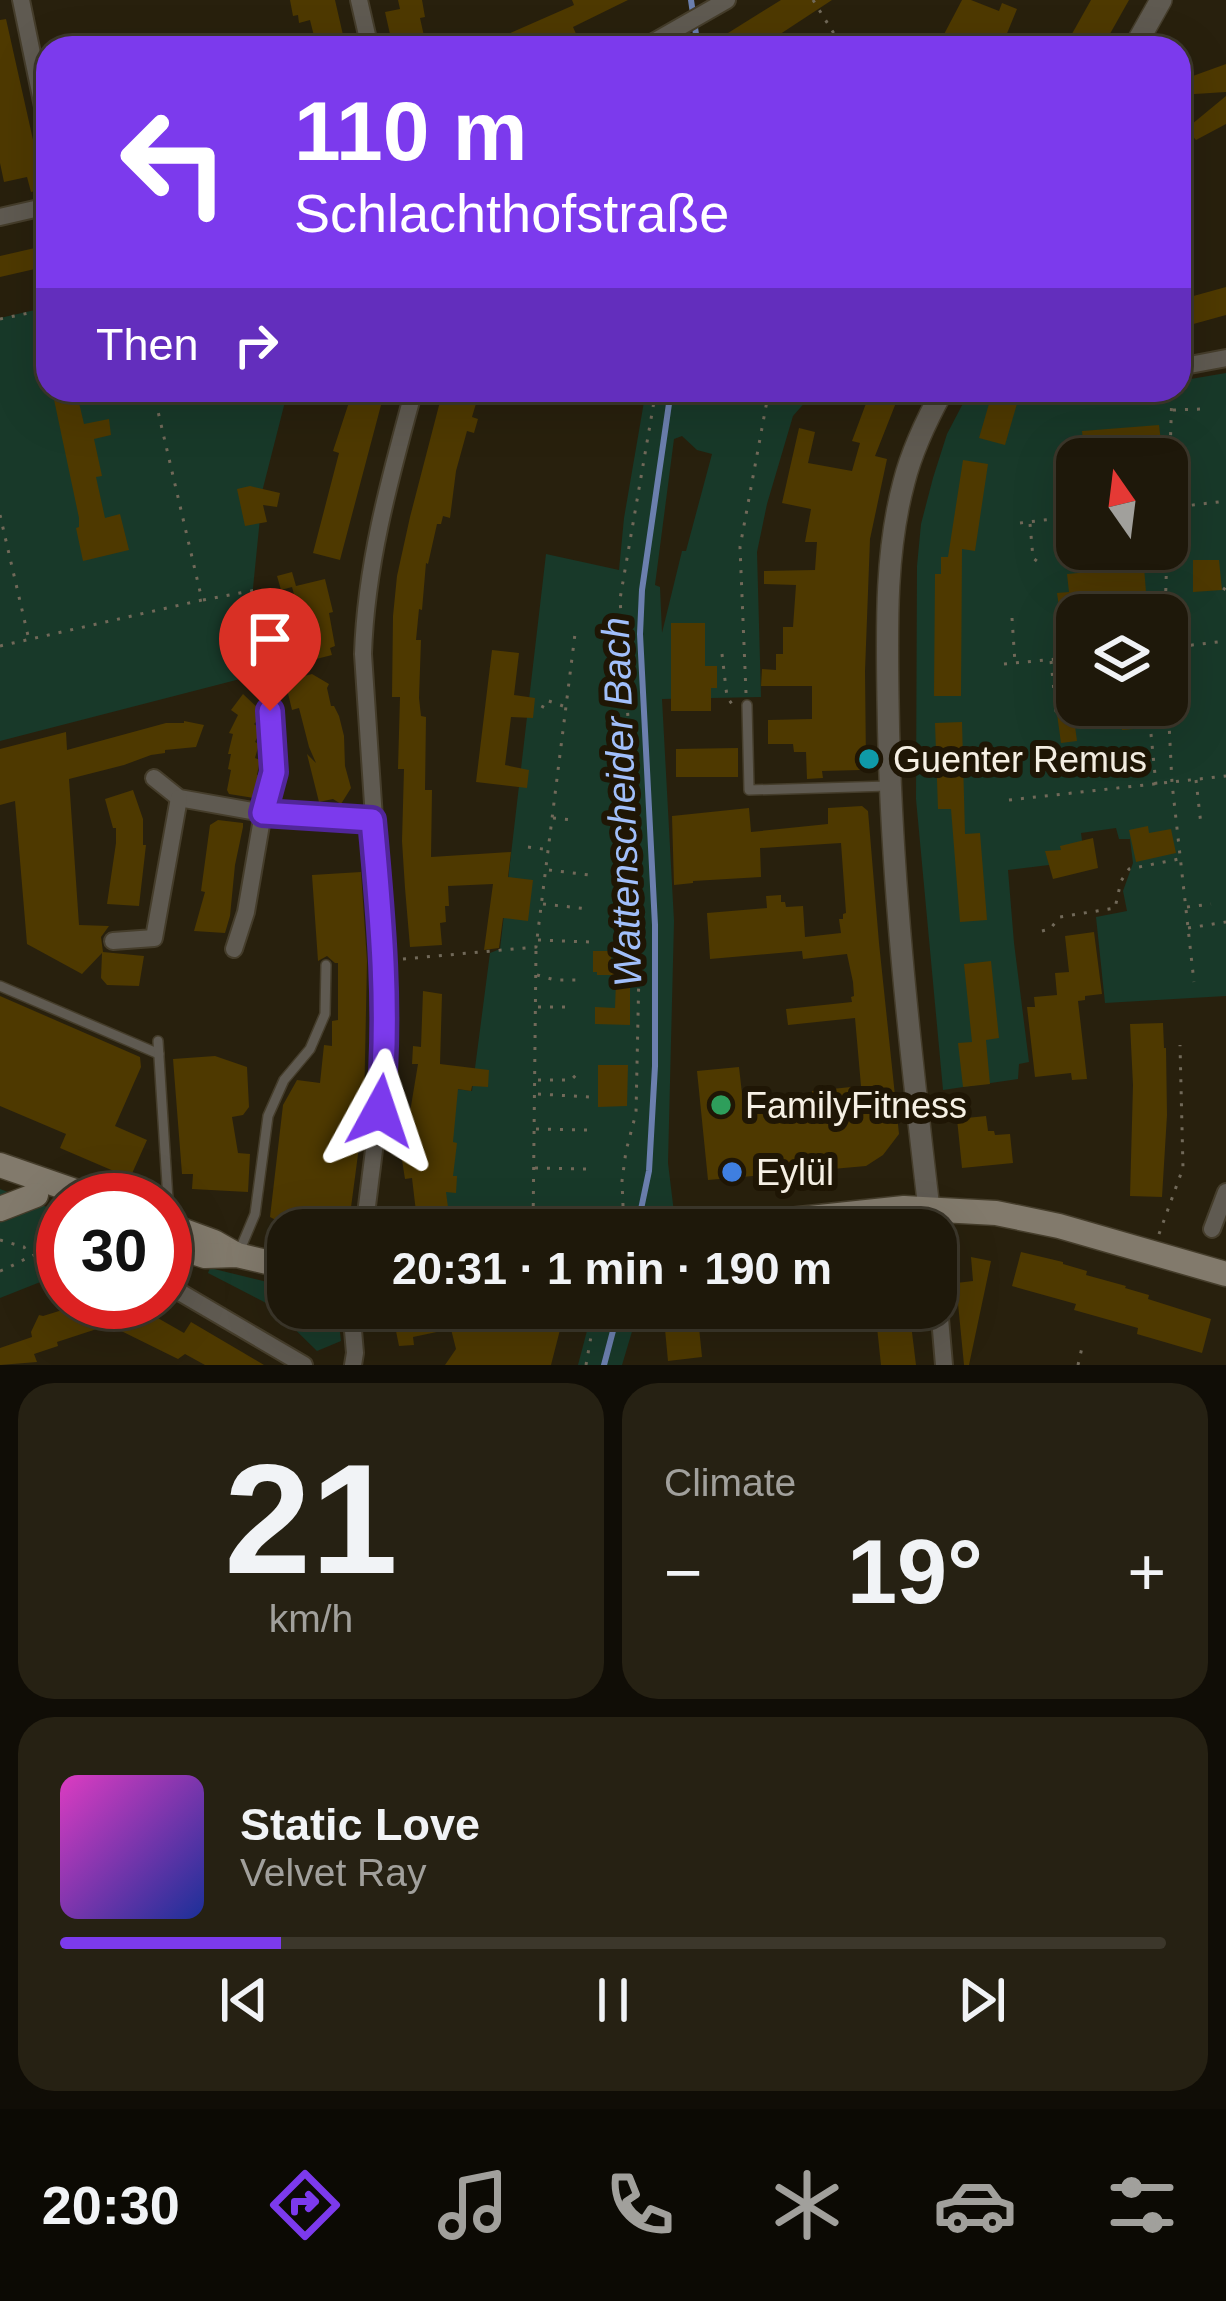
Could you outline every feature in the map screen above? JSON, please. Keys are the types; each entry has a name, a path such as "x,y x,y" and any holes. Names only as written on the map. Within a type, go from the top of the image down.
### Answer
{"main road":[{"path":"0,1165 36,1177"},
{"path":"0,1182 36,1195"},
{"path":"0,1209 36,1195"},
{"path":"957,1218 1007,1214 1226,1274"},
{"path":"192,1234 237,1255"},
{"path":"192,1252 267,1262"}],"street":[{"path":"21,0 36,73"},
{"path":"359,0 367,36"},
{"path":"1141,36 1161,0"},
{"path":"665,36 722,4"},
{"path":"0,217 36,209"},
{"path":"1191,365 1226,358"},
{"path":"367,1209 383,1078 383,960 364,610 385,497 411,402"},
{"path":"929,1209 889,786 888,666 892,548 904,483 937,402"},
{"path":"234,949 274,772 270,711"},
{"path":"154,778 179,798 263,813 372,820"},
{"path":"113,941 154,938 179,798"},
{"path":"1212,1229 1226,1192"},
{"path":"192,1299 304,1365"},
{"path":"353,1329 353,1365"},
{"path":"941,1329 944,1365"}],"lane":[{"path":"747,705 749,790 889,786"},
{"path":"237,1255 255,1214 268,1116 284,1080 310,1049 325,1014 326,965"},
{"path":"0,986 159,1054"},
{"path":"158,1040 166,1173"}],"path":[{"path":"814,0 836,36"},
{"path":"0,319 36,311"},
{"path":"157,402 202,601"},
{"path":"623,1209 626,1151 636,1114 639,969 620,599 654,402"},
{"path":"747,705 740,547 767,402"},
{"path":"1170,438 1171,402"},
{"path":"1171,410 1201,409"},
{"path":"1188,506 1226,501"},
{"path":"0,515 29,640"},
{"path":"1020,523 1056,519"},
{"path":"1029,522 1033,558 1038,562"},
{"path":"0,646 256,590"},
{"path":"1012,618 1015,663"},
{"path":"532,1209 536,947 575,634"},
{"path":"1188,646 1226,641"},
{"path":"722,654 727,698"},
{"path":"1004,664 1056,658"},
{"path":"1051,659 1056,711"},
{"path":"542,708 546,700 567,706"},
{"path":"1169,726 1193,982"},
{"path":"1151,734 1156,785"},
{"path":"1010,800 1226,776"},
{"path":"1196,779 1201,824"},
{"path":"554,818 574,820"},
{"path":"528,847 550,850"},
{"path":"1042,931 1060,917 1114,908 1129,869 1180,859"},
{"path":"548,870 589,874"},
{"path":"543,904 589,909"},
{"path":"1185,908 1210,904"},
{"path":"1187,928 1226,922"},
{"path":"538,940 590,942"},
{"path":"383,960 536,947"},
{"path":"535,974 582,980"},
{"path":"535,1006 566,1007"},
{"path":"1152,1253 1183,1168 1180,1045"},
{"path":"534,1080 571,1080 576,1075"},
{"path":"534,1094 590,1096"},
{"path":"534,1129 588,1130"},
{"path":"533,1168 587,1169"},
{"path":"0,1240 24,1247 29,1255"},
{"path":"0,1271 36,1254"},
{"path":"586,1365 592,1329"},
{"path":"1078,1365 1083,1343"}],"green space":[{"path":"36,310 36,402 285,402 263,488 244,678 0,741 0,318"},
{"path":"1226,373 1226,996 1105,1003 1096,917 1127,911 1123,891 1133,863 1130,839 1119,839 1116,828 1081,833 1084,856 1008,870 1029,1062 1019,1064 1018,1079 943,1090 916,799 917,566 933,478 964,402 1191,402 1191,379"},
{"path":"644,402 805,402 793,416 757,552 761,697 662,699 674,921 668,1163 674,1209 437,1209 433,1172 448,1088 472,1091 490,953 500,949 546,554 619,570","holes":["682,436 697,450 712,454 686,551 682,551 662,633 660,587 655,585 674,439"]},
{"path":"0,1189 36,1203 36,1284 0,1298"},
{"path":"210,1268 267,1282 267,1303 208,1273"},
{"path":"295,1329 340,1329 341,1341 317,1351"},
{"path":"587,1329 633,1329 622,1365 578,1365"}],"building":[{"path":"290,0 335,0 343,36 314,36 310,20 299,23 298,15 293,16"},
{"path":"398,0 422,0 424,36 390,36 385,12 400,9"},
{"path":"572,0 628,0 573,27 577,36 503,36 574,5"},
{"path":"781,0 832,0 777,36 728,33"},
{"path":"962,0 999,11 1002,3 1017,9 1006,36 943,36"},
{"path":"1091,0 1129,0 1109,36 1071,36"},
{"path":"6,19 36,153 36,191 31,192 27,177 4,182 0,163 0,20"},
{"path":"1226,64 1226,92 1191,94 1191,77"},
{"path":"1226,96 1226,124 1196,140 1191,125"},
{"path":"36,248 36,269 0,277 0,256"},
{"path":"1226,287 1226,315 1191,325 1191,297"},
{"path":"55,402 79,402 84,424 109,419 111,435 94,439 102,476 96,477 105,518 120,514 129,550 83,561 76,528 79,518"},
{"path":"349,402 382,402 340,560 313,553 339,453 333,451"},
{"path":"440,402 476,402 472,417 478,419 474,433 467,431 450,518 443,516 437,524 426,563 416,640 421,640 419,698 421,716 426,717 425,790 432,790 431,857 511,852 508,877 533,880 528,921 503,918 499,948 484,950 493,884 448,886 446,922 440,923 442,945 410,947 402,841 404,769 398,769 400,697 392,697 397,576"},
{"path":"867,402 896,402 875,456 887,459 870,539 866,764 860,770 822,771 823,778 807,779 806,752 794,752 793,744 768,744 768,720 812,719 812,686 761,686 762,669 776,670 776,654 783,654 783,627 793,627 796,585 764,584 764,571 815,570 817,542 805,542 811,509 782,503 799,428 815,432 808,463 852,471 860,443 852,441"},
{"path":"990,402 1018,402 1005,445 979,438"},
{"path":"1159,425 1161,438 1083,438 1082,431"},
{"path":"963,460 988,464 975,551 962,549 961,696 934,696 935,574 941,574 941,557 948,557"},
{"path":"250,486 280,493 277,507 263,505 267,522 245,526 237,489"},
{"path":"1193,560 1219,560 1222,590 1193,592"},
{"path":"1144,570 1146,592 1057,594 1069,592 1067,574"},
{"path":"292,572 296,586 325,579 333,612 329,613 335,646 330,648 332,655 304,662 294,622 301,620 292,587 281,590 277,576"},
{"path":"671,623 705,623 705,666 717,666 711,711 671,711"},
{"path":"492,650 519,653 514,695 535,698 533,718 511,717 505,765 529,770 527,788 476,782"},
{"path":"312,674 329,684 331,706 344,736 351,788 341,804 333,799 319,802 307,754 316,763 299,708 292,710 285,681"},
{"path":"243,694 258,708 255,758 260,760 260,775 254,798 227,790 233,734 229,733 238,715 231,710"},
{"path":"184,721 204,725 196,747 165,750 69,779 79,925 109,926 101,937 103,952 144,956 139,986 107,985 101,978 102,953 82,974 27,944 15,801 0,805 0,749 66,732 67,750"},
{"path":"962,722 965,834 980,833 987,920 960,922 951,809 938,809 935,723"},
{"path":"1059,726 1075,726 1077,741 1061,743"},
{"path":"738,748 738,777 676,777 676,749"},
{"path":"133,790 146,845 139,906 107,904 116,828 105,799"},
{"path":"862,806 868,811 899,1134 883,1155 866,1166 708,1180 697,1071 739,1067 744,1111 813,1104 812,1091 861,1086 855,1018 788,1025 786,1009 852,1002 847,954 803,959 802,951 710,959 707,913 767,908 766,896 781,895 786,907 803,906 805,937 841,933 839,919 846,913 841,843 760,848 761,877 674,885 672,816 749,808 751,832 828,824 828,808"},
{"path":"218,820 243,823 230,916 225,933 194,931 205,892 201,891 210,825"},
{"path":"1148,826 1149,833 1171,829 1176,853 1136,862 1129,830"},
{"path":"1093,838 1098,868 1053,879 1045,851"},
{"path":"361,872 367,961 364,1109 351,1209 271,1209 283,1105 297,1080 320,1083 324,1045 332,1046 332,1021 338,1020 338,963 327,956 318,961 312,875"},
{"path":"1094,932 1102,994 1078,1001 1087,1079 1072,1080 1071,1073 1035,1077 1027,1007 1035,1007 1034,997 1057,995 1055,973 1069,972 1065,936"},
{"path":"617,949 630,949 630,1025 595,1024 595,1007 615,1008 616,981 613,975 593,972 593,951 611,951 611,960 617,960"},
{"path":"991,961 999,1038 986,1040 990,1084 963,1087 958,1043 972,1042 964,964"},
{"path":"423,991 442,994 440,1064 489,1070 488,1087 458,1089 453,1142 457,1143 456,1193 446,1192 448,1209 416,1209 412,1178 405,1179 402,1160 418,1064 412,1064 413,1046 421,1047"},
{"path":"0,996 140,1057 141,1067 115,1126 147,1140 132,1173 118,1173 60,1148 66,1134 0,1106"},
{"path":"1163,1023 1167,1115 1162,1197 1130,1196 1130,1024"},
{"path":"215,1056 247,1067 249,1107 243,1115 232,1117 238,1153 250,1154 248,1192 192,1189 193,1174 182,1173 173,1059"},
{"path":"598,1065 628,1065 627,1106 598,1107"},
{"path":"986,1116 988,1131 1010,1134 1013,1163 962,1168 957,1119"},
{"path":"1021,1252 1063,1262 1087,1271 1086,1275 1149,1295 1148,1299 1211,1319 1202,1353 1074,1310 1076,1304 1012,1286"},
{"path":"971,1257 991,1261 969,1365 964,1365 957,1283 973,1281"},
{"path":"36,1321 36,1329 97,1329 34,1354 37,1362 0,1365 0,1348 32,1337"},
{"path":"192,1323 264,1365 205,1365 185,1354 178,1359 117,1329 184,1333 192,1329"},
{"path":"396,1329 451,1329 413,1337 414,1345 399,1346"},
{"path":"451,1329 560,1329 551,1365 445,1365 456,1349"},
{"path":"665,1329 699,1329 702,1357 668,1361"},
{"path":"877,1329 912,1329 916,1365 881,1365"}],"waterway":[{"name":"Wattenscheider Bach","path":"691,0 696,36"},
{"name":"Wattenscheider Bach","path":"641,1209 649,1171 655,1066 655,925 640,634 669,402"},
{"name":"Wattenscheider Bach","path":"604,1365 613,1329"}],"place":[{"name":"Guenter Remus","path":"869,759"},
{"name":"FamilyFitness","path":"721,1105"},
{"name":"Eylül","path":"732,1172"}],"route":[{"path":"270,711 274,772 263,813 372,820 385,1038 380,1111"}]}
